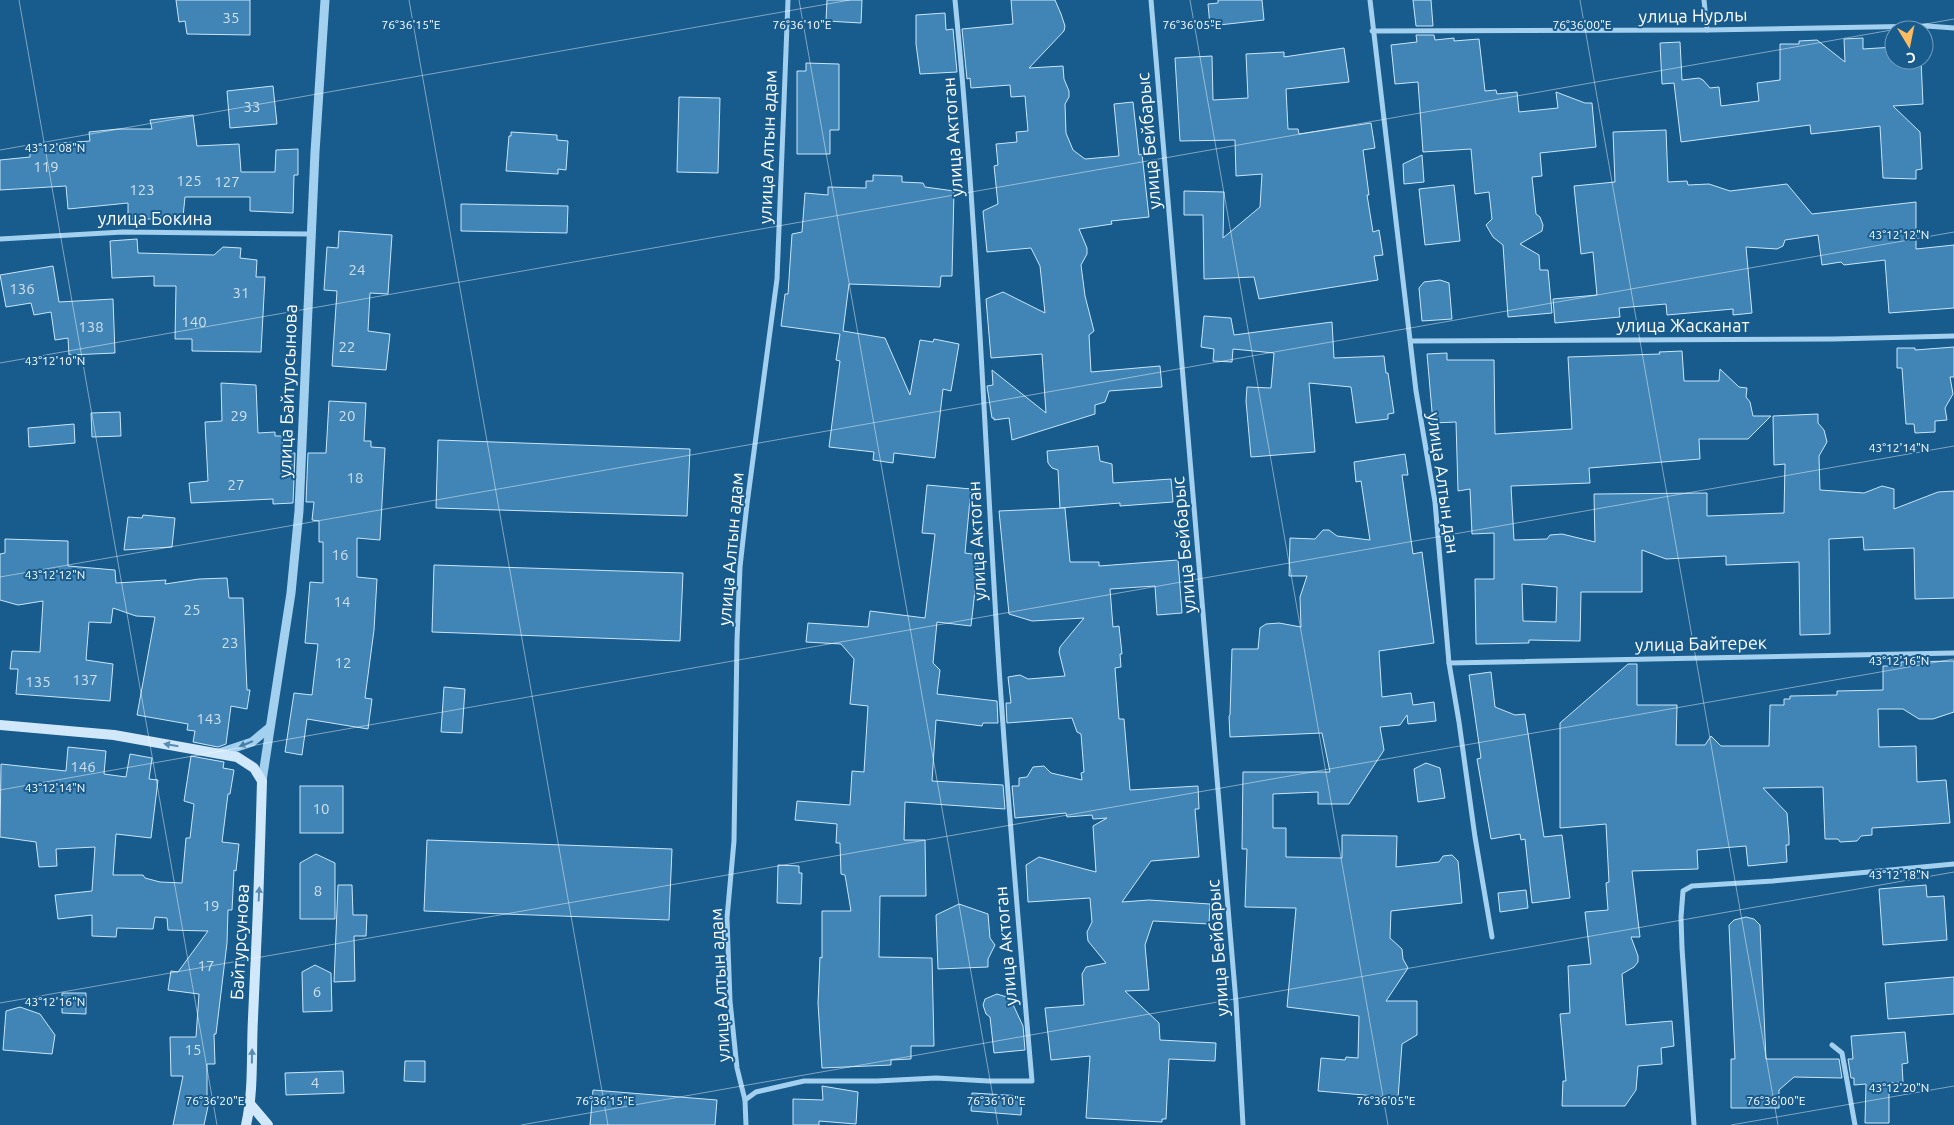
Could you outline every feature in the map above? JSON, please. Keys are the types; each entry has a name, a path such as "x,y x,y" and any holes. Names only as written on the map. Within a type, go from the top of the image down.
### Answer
{"main road":[{"path":"0,725 114,735 219,753 237,757 254,768 262,781"},
{"name":"Байтурсунова","path":"246,1125 251,1105 260,886 262,781"},
{"path":"251,1105 268,1125"}],"street":[{"name":"улица Байтурсынова","path":"262,781 290,592 299,511 311,234 324,0"},
{"name":"улица Алтын адам","path":"746,1125 745,1100 737,1068 730,1001 727,918 734,841 737,640 740,567 777,279 788,0"},
{"name":"улица Актоган","path":"745,1100 756,1092 804,1081 877,1082 936,1078 988,1082 1032,1081 1010,828 972,209 964,96 954,0"},
{"name":"улица Бейбарыс","path":"1151,0 1236,1002 1242,1125"},
{"name":"улица Алтын дан","path":"1370,0 1372,31 1412,341 1416,391 1435,502 1449,662 1460,722 1475,837 1492,937"},
{"path":"1704,0 1708,30"},
{"name":"улица Нурлы","path":"1372,31 1708,30 1927,26 1954,28"},
{"name":"улица Бокина","path":"0,239 123,232 311,234"},
{"name":"улица Жасканат","path":"1412,341 1823,339 1954,336"},
{"name":"улица Байтерек","path":"1449,662 1954,653"},
{"path":"219,753 252,742 270,728"},
{"path":"1694,1125 1682,948 1681,917 1683,891 1692,886 1773,881 1954,864"},
{"path":"1832,1045 1842,1053 1854,1125"}],"building":[{"path":"176,0 250,0 250,35 187,34 185,21 179,22"},
{"path":"827,0 862,0 861,23 826,21"},
{"path":"1011,0 1055,0 1061,14 1065,26 1064,31 1029,68 1063,66 1064,79 1069,91 1069,97 1065,104 1066,133 1073,150 1085,159 1119,156 1114,104 1133,102 1139,155 1142,154 1149,217 1111,221 1112,224 1079,229 1087,248 1087,254 1081,265 1085,296 1094,331 1089,335 1091,372 1160,366 1162,387 1109,391 1105,402 1095,405 1095,414 1012,440 1009,418 994,420 992,418 987,386 993,385 992,370 1046,413 1042,354 991,358 986,299 1003,292 1045,313 1040,266 1031,248 987,252 983,211 998,204 994,166 998,165 996,144 1017,142 1016,132 1028,131 1025,96 1011,97 1010,85 971,88 970,78 967,79 962,29 1013,24"},
{"path":"1218,0 1262,0 1264,20 1210,26 1208,4 1218,3"},
{"path":"1413,0 1431,0 1433,26 1416,26"},
{"path":"945,13 946,30 953,29 957,72 920,74 916,44 916,15"},
{"path":"1416,35 1434,35 1435,40 1454,38 1454,41 1479,39 1485,91 1496,90 1497,94 1517,92 1519,112 1558,108 1556,92 1585,103 1592,103 1596,147 1540,153 1542,176 1532,177 1536,214 1540,217 1543,225 1542,231 1520,244 1539,255 1540,270 1548,270 1552,313 1508,317 1503,245 1493,237 1486,225 1492,219 1489,192 1475,194 1471,149 1423,152 1418,82 1395,84 1391,45 1417,42"},
{"path":"1863,38 1863,49 1884,48 1884,70 1921,70 1923,104 1893,106 1920,132 1922,169 1916,170 1916,179 1883,178 1880,126 1811,134 1810,125 1681,142 1674,83 1662,84 1660,43 1680,42 1682,80 1699,78 1710,88 1719,87 1721,106 1759,101 1757,83 1780,80 1780,44 1799,44 1799,41 1817,40 1845,62 1844,39"},
{"path":"1344,48 1349,82 1286,89 1288,129 1298,129 1299,134 1371,123 1375,148 1363,150 1373,232 1379,230 1383,255 1374,256 1378,280 1259,299 1254,277 1204,279 1203,215 1184,215 1184,191 1224,192 1223,238 1260,207 1262,174 1236,176 1235,140 1180,141 1175,58 1212,56 1213,100 1248,98 1246,54 1284,52 1284,57"},
{"path":"806,63 839,64 839,130 830,130 830,154 797,154 797,71 806,71"},
{"path":"273,86 277,124 230,128 227,91"},
{"path":"679,97 720,98 718,173 677,172"},
{"path":"193,115 197,146 239,144 241,172 275,172 276,150 298,149 298,175 294,175 293,213 250,211 250,197 185,197 183,217 167,215 167,219 128,219 128,203 68,209 66,186 0,190 0,160 30,157 30,145 90,141 89,132 118,129 152,129 150,120"},
{"path":"1666,130 1668,182 1687,181 1688,185 1709,184 1730,191 1787,184 1812,214 1916,202 1916,249 1954,245 1954,308 1889,313 1885,260 1844,265 1841,262 1822,265 1818,235 1785,240 1783,246 1777,249 1746,247 1752,313 1733,315 1733,309 1667,315 1666,304 1619,308 1620,317 1555,323 1553,299 1597,295 1593,252 1581,254 1574,186 1615,182 1613,132"},
{"path":"511,132 557,135 557,140 568,141 566,170 558,169 558,174 506,171"},
{"path":"1422,155 1424,182 1404,184 1403,164"},
{"path":"873,175 902,176 902,182 923,183 925,187 954,191 952,276 941,276 940,287 849,284 843,331 885,338 910,395 920,340 933,342 934,339 959,344 951,391 943,389 935,458 894,453 893,463 873,460 874,452 829,447 840,361 836,360 840,334 781,326 785,294 788,294 792,234 802,232 805,193 828,195 828,187 866,188 866,181 873,181"},
{"path":"1454,185 1460,241 1425,245 1419,189"},
{"path":"461,204 568,206 567,233 461,231"},
{"path":"339,231 392,235 388,294 370,293 368,331 390,334 386,370 332,366 337,291 324,290 327,247 338,248"},
{"path":"137,239 138,253 214,255 223,247 241,248 240,258 257,260 256,277 265,277 261,352 192,351 192,339 175,339 176,286 154,286 154,276 112,278 110,241"},
{"path":"53,266 59,302 113,299 115,353 69,355 68,338 55,340 51,312 34,315 31,303 6,307 0,275"},
{"path":"1440,280 1449,283 1452,319 1422,321 1419,288 1424,282"},
{"path":"1204,316 1231,318 1234,335 1332,322 1334,358 1384,356 1394,413 1388,414 1388,419 1356,423 1351,387 1309,383 1315,452 1251,457 1246,401 1247,387 1271,388 1274,353 1233,349 1232,362 1213,361 1214,349 1201,347"},
{"path":"1954,347 1954,377 1950,377 1953,394 1945,408 1947,420 1935,421 1935,432 1915,433 1914,424 1906,424 1902,368 1897,368 1897,348 1915,348 1915,350"},
{"path":"1682,351 1684,381 1719,381 1720,369 1739,387 1747,388 1746,397 1750,402 1753,416 1771,416 1748,439 1699,439 1700,459 1589,468 1590,483 1511,486 1514,540 1547,539 1550,535 1562,534 1595,542 1594,494 1707,493 1707,516 1784,513 1785,464 1774,465 1773,416 1818,414 1818,423 1824,430 1827,442 1819,456 1820,490 1864,493 1882,486 1894,489 1894,509 1938,492 1954,491 1954,598 1915,599 1914,548 1864,550 1863,537 1829,539 1830,634 1800,635 1799,562 1726,565 1726,556 1666,559 1642,550 1642,592 1581,592 1580,641 1529,640 1529,643 1476,644 1475,579 1494,579 1494,533 1472,534 1470,489 1458,491 1456,422 1433,423 1427,354 1447,353 1447,360 1494,360 1495,434 1572,429 1568,357 1660,354 1659,352","holes":["1522,584 1557,587 1556,622 1523,621"]},
{"path":"221,383 256,385 258,433 275,432 275,436 282,436 283,452 295,453 293,503 273,504 273,499 191,503 189,483 208,481 205,422 222,421"},
{"path":"329,401 366,403 364,441 371,441 371,447 385,448 380,540 357,538 357,577 377,579 374,630 365,698 372,699 368,729 307,719 302,755 285,752 294,693 312,695 318,644 305,643 310,582 323,583 323,542 319,542 319,521 312,520 314,502 306,502 308,453 326,453"},
{"path":"120,412 121,436 92,437 91,413"},
{"path":"74,424 75,443 29,447 28,428"},
{"path":"438,440 690,449 687,516 436,508"},
{"path":"1098,446 1100,461 1112,464 1113,483 1171,479 1173,502 1120,506 1120,503 1060,508 1058,470 1052,468 1048,463 1047,451"},
{"path":"1405,454 1408,475 1402,475 1413,554 1422,552 1434,643 1379,651 1382,697 1411,693 1413,705 1434,702 1436,721 1408,724 1407,715 1400,725 1380,727 1384,750 1349,804 1318,804 1318,792 1273,794 1273,828 1286,828 1286,857 1342,858 1342,835 1397,836 1396,867 1439,862 1443,856 1452,855 1458,861 1462,903 1391,911 1390,938 1402,949 1403,959 1408,968 1386,1001 1417,1001 1417,1035 1402,1044 1398,1098 1318,1091 1321,1058 1345,1060 1346,1057 1358,1058 1359,1016 1287,1007 1296,908 1245,907 1247,849 1242,849 1243,772 1330,772 1322,733 1230,737 1229,716 1232,649 1258,649 1260,628 1266,624 1279,623 1301,627 1300,597 1307,576 1289,576 1290,538 1315,539 1323,530 1329,530 1337,536 1370,540 1361,481 1356,482 1354,462"},
{"path":"927,485 971,489 965,553 979,555 971,626 937,622 933,663 940,670 937,694 997,701 998,723 983,723 982,726 936,720 932,781 1003,785 1005,809 905,802 904,840 925,840 926,896 880,896 879,957 932,958 934,1046 911,1046 911,1059 891,1060 891,1065 822,1068 818,1003 820,957 822,958 822,911 851,911 845,875 841,874 840,843 836,843 837,824 795,820 797,801 850,805 852,771 864,772 868,706 850,704 854,659 841,644 806,642 808,623 868,627 870,611 925,618 935,534 922,533"},
{"path":"1065,508 1070,562 1099,562 1099,566 1178,560 1182,613 1157,615 1155,586 1110,589 1113,627 1119,626 1122,654 1120,654 1121,667 1115,668 1119,719 1124,719 1130,790 1198,786 1199,809 1195,809 1199,857 1151,861 1122,902 1149,900 1210,904 1209,924 1153,921 1145,945 1149,990 1125,991 1159,1023 1160,1040 1216,1043 1215,1061 1169,1059 1166,1119 1162,1119 1162,1122 1086,1118 1090,1056 1051,1060 1045,1008 1084,1005 1082,974 1086,967 1106,963 1088,941 1087,932 1092,922 1090,898 1028,902 1026,865 1039,857 1096,872 1093,826 1107,818 1093,819 1092,815 1067,817 1066,813 1015,818 1012,786 1019,786 1019,778 1027,777 1033,767 1044,766 1051,773 1082,780 1081,773 1084,772 1081,734 1077,732 1072,718 1007,723 1006,703 1011,703 1008,677 1020,675 1028,679 1065,676 1059,652 1060,647 1084,618 1032,621 1009,614 999,511"},
{"path":"143,515 175,518 172,547 124,550 128,517 142,518"},
{"path":"5,539 68,541 68,566 115,570 116,583 166,580 165,584 199,579 227,578 229,598 243,598 247,690 250,690 247,709 231,706 226,744 218,747 193,742 195,731 187,730 188,724 137,715 155,617 136,616 113,608 111,623 89,622 86,660 113,664 110,701 16,694 18,669 10,669 12,651 40,652 43,601 18,605 0,600 0,554 5,553"},
{"path":"434,565 683,573 680,641 432,632"},
{"path":"1954,661 1954,712 1933,719 1919,719 1903,709 1878,709 1879,747 1916,746 1917,782 1946,780 1950,823 1872,828 1872,835 1861,836 1857,841 1840,842 1838,839 1825,839 1823,787 1763,788 1787,813 1789,845 1786,845 1787,862 1748,866 1746,846 1697,850 1698,869 1632,871 1640,937 1631,937 1638,956 1638,962 1634,967 1622,974 1626,1025 1672,1021 1674,1046 1661,1048 1662,1064 1638,1066 1636,1090 1625,1106 1562,1106 1563,1081 1566,1081 1560,1014 1570,1013 1568,966 1591,964 1585,912 1608,910 1606,883 1609,882 1606,824 1560,828 1560,723 1628,664 1637,664 1637,705 1677,705 1676,745 1705,745 1711,736 1721,746 1769,746 1770,705 1784,705 1784,699 1790,699 1790,696 1837,695 1837,691 1883,690 1883,666 1901,666 1901,662"},
{"path":"1491,672 1495,707 1515,715 1525,714 1544,837 1562,835 1570,898 1532,903 1525,839 1521,840 1520,834 1491,839 1477,759 1481,758 1469,675"},
{"path":"444,687 465,689 462,733 441,732"},
{"path":"68,747 106,751 104,774 126,777 130,754 152,758 149,779 158,780 151,838 116,834 113,875 143,875 145,878 160,882 182,883 186,838 190,838 194,804 184,801 191,756 224,762 223,768 234,770 230,794 228,794 222,842 239,844 236,871 234,870 232,910 228,910 227,943 216,1034 214,1034 215,1064 207,1064 207,1096 210,1097 204,1125 173,1125 183,1076 171,1076 170,1037 196,1037 199,994 168,990 171,971 178,972 208,931 168,930 167,918 155,917 153,929 117,928 116,937 92,936 92,915 58,919 55,895 92,891 95,847 56,849 57,866 39,867 36,842 0,837 1,764 66,771"},
{"path":"1426,763 1440,768 1445,798 1418,802 1414,769"},
{"path":"300,786 343,786 343,833 300,833"},
{"path":"427,840 672,849 669,920 424,911"},
{"path":"316,854 335,863 335,919 300,919 300,863"},
{"path":"778,865 799,866 799,873 802,873 801,904 777,903"},
{"path":"338,885 352,885 353,915 367,915 366,936 354,936 355,981 334,982"},
{"path":"1926,885 1927,897 1944,896 1947,940 1883,945 1879,889"},
{"path":"1526,890 1528,908 1500,912 1498,893"},
{"path":"959,904 988,914 990,938 995,945 988,959 988,967 938,969 936,915"},
{"path":"1746,917 1754,919 1760,925 1766,1059 1839,1059 1842,1078 1794,1077 1779,1090 1779,1108 1731,1108 1731,1059 1735,1059 1729,925 1734,920"},
{"path":"315,965 331,973 332,1011 303,1012 302,972"},
{"path":"1954,977 1954,1014 1888,1019 1885,983"},
{"path":"62,993 86,993 86,1014 62,1013"},
{"path":"997,994 1010,998 1023,1026 1025,1050 994,1053 990,1017 986,1014 983,1005 985,999"},
{"path":"20,1007 40,1014 55,1035 52,1054 3,1050 6,1011"},
{"path":"1905,1032 1908,1063 1902,1064 1903,1082 1889,1083 1889,1123 1865,1123 1866,1084 1854,1085 1854,1078 1851,1078 1848,1059 1853,1059 1851,1036"},
{"path":"405,1061 425,1061 425,1082 404,1081"},
{"path":"343,1071 344,1093 286,1095 285,1073"},
{"path":"822,1086 858,1092 856,1124 819,1121 819,1125 793,1125 793,1099 823,1100"},
{"path":"593,1090 717,1100 715,1125 590,1125"},
{"path":"972,1093 1022,1096 1021,1115 971,1111"}]}
